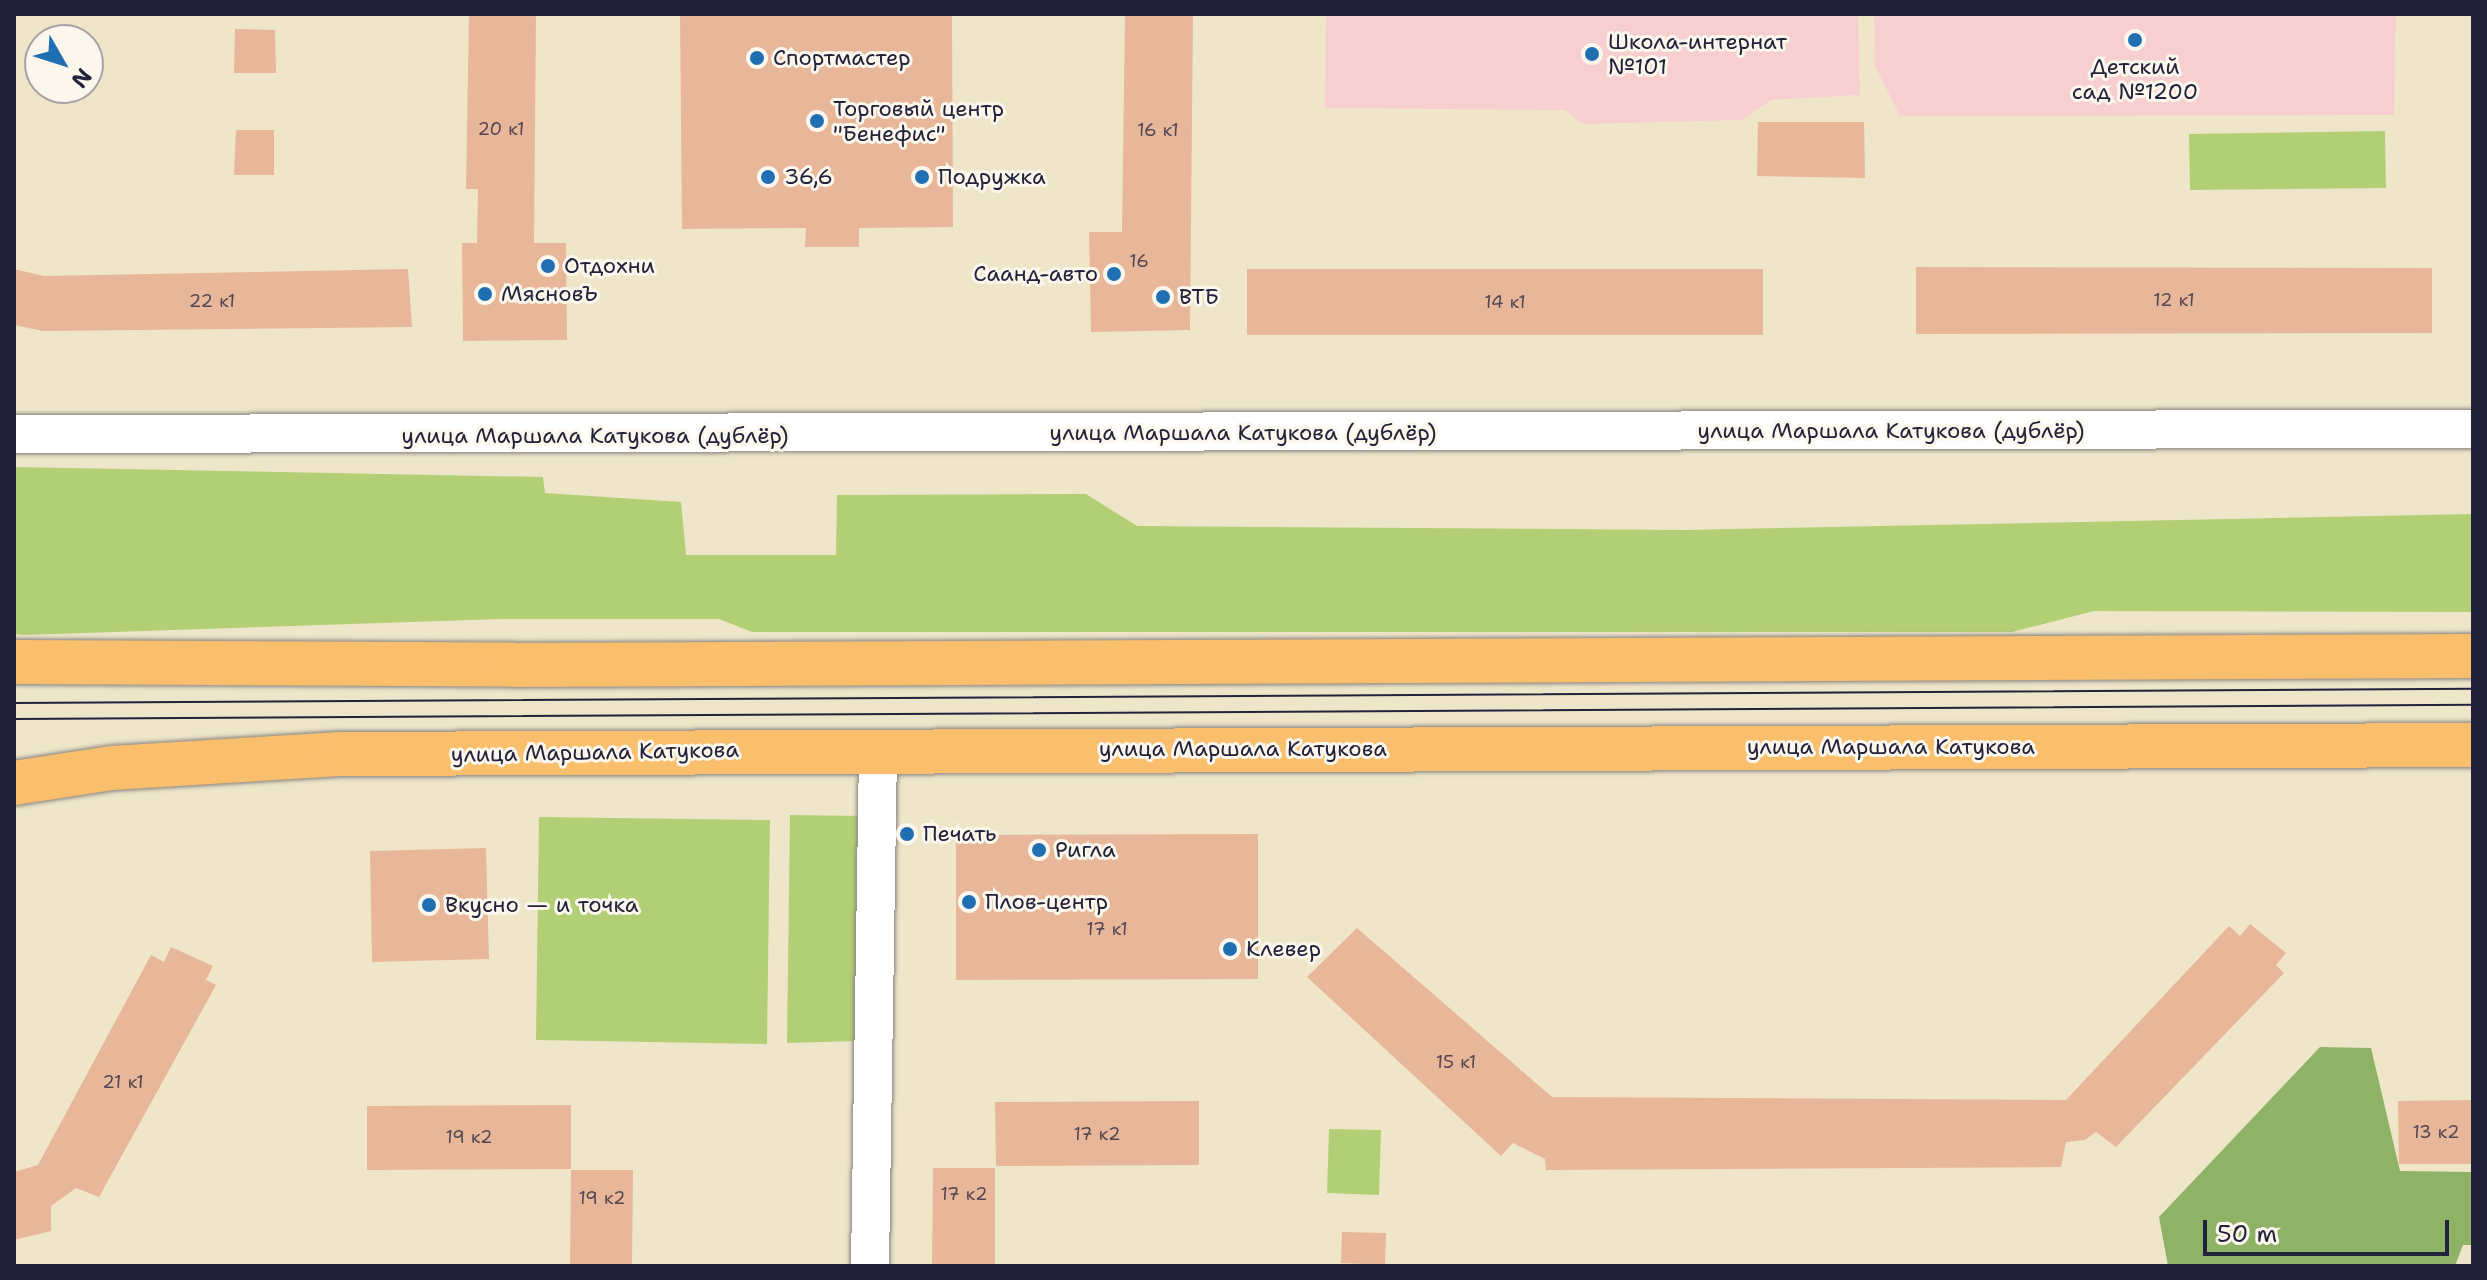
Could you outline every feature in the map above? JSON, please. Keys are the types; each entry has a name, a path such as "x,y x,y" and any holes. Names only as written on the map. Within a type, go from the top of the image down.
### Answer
{"main road":[{"path":"14,662 573,665 2473,656"},
{"name":"улица Маршала Катукова","path":"14,783 112,768 340,754 2473,745"}],"street":[{"name":"улица Маршала Катукова (дублёр)","path":"14,434 2473,429"},
{"path":"870,1266 878,751"}],"shaded area":[{"name":"Школа-интернат №101","path":"1326,14 1858,14 1860,95 1771,100 1742,120 1583,124 1565,110 1325,108"},
{"name":"Детский сад №1200","path":"1874,14 2396,14 2394,115 1900,116 1875,66"}],"green space":[{"path":"2385,131 2386,188 2190,190 2189,134"},
{"path":"14,467 543,477 545,493 681,502 686,555 836,555 837,495 1086,494 1137,526 1685,530 2473,514 2473,612 2094,611 2012,632 752,632 719,619 501,619 24,635 14,634"},
{"path":"790,815 867,816 858,1041 787,1043"},
{"path":"539,817 770,820 767,1044 536,1040"},
{"path":"2320,1047 2371,1048 2400,1171 2473,1172 2473,1245 2463,1245 2455,1266 2168,1266 2159,1217"},
{"path":"1329,1129 1381,1130 1379,1195 1327,1193"}],"building":[{"path":"469,14 536,14 534,243 566,243 567,340 463,341 462,243 477,243 478,189 466,189"},
{"name":"Торговый центр \"Бенефис\"","path":"680,14 952,14 953,227 859,228 859,247 805,247 806,228 682,229"},
{"path":"1125,14 1193,14 1190,330 1091,332 1089,232 1122,232"},
{"path":"235,29 275,30 276,73 234,73"},
{"path":"1758,122 1864,122 1865,178 1757,176"},
{"path":"236,130 274,130 274,175 234,175"},
{"path":"1916,267 2432,268 2432,333 1916,334"},
{"path":"14,269 44,276 408,269 412,327 43,331 14,325"},
{"path":"1247,269 1763,269 1763,335 1247,335"},
{"path":"1258,834 1258,979 956,980 956,835"},
{"name":"Вкусно — и точка","path":"486,848 489,959 372,962 370,851"},
{"path":"2250,924 2286,953 2276,965 2284,973 2116,1147 2096,1132 2085,1140 2066,1142 2061,1167 1546,1170 1545,1159 1513,1143 1501,1156 1307,977 1357,928 1552,1097 2066,1100 2229,926 2240,936"},
{"path":"171,947 213,966 206,980 216,985 99,1197 76,1188 51,1206 51,1231 14,1240 14,1172 38,1165 151,955 164,962"},
{"path":"2473,1100 2473,1164 2399,1164 2398,1101"},
{"path":"1199,1101 1199,1165 996,1166 995,1102"},
{"path":"571,1105 571,1169 367,1170 367,1106"},
{"path":"933,1168 995,1168 995,1266 932,1266"},
{"path":"571,1170 633,1170 632,1266 570,1266"},
{"path":"1342,1232 1386,1233 1385,1265 1341,1263"}],"tram line":[{"path":"14,703 2473,689"},
{"path":"14,719 2473,705"}],"place":[{"name":"Детский сад №1200","path":"2135,40"},
{"name":"Школа-интернат №101","path":"1592,54"},
{"name":"Спортмастер","path":"757,58"},
{"name":"Торговый центр \"Бенефис\"","path":"817,121"},
{"name":"36,6","path":"768,177"},
{"name":"Подружка","path":"922,177"},
{"name":"Отдохни","path":"548,266"},
{"name":"Саанд-авто","path":"1114,274"},
{"name":"МясновЪ","path":"485,294"},
{"name":"ВТБ","path":"1163,297"},
{"name":"Печать","path":"907,834"},
{"name":"Ригла","path":"1039,850"},
{"name":"Плов-центр","path":"969,902"},
{"name":"Вкусно — и точка","path":"429,905"},
{"name":"Клевер","path":"1230,949"}]}
